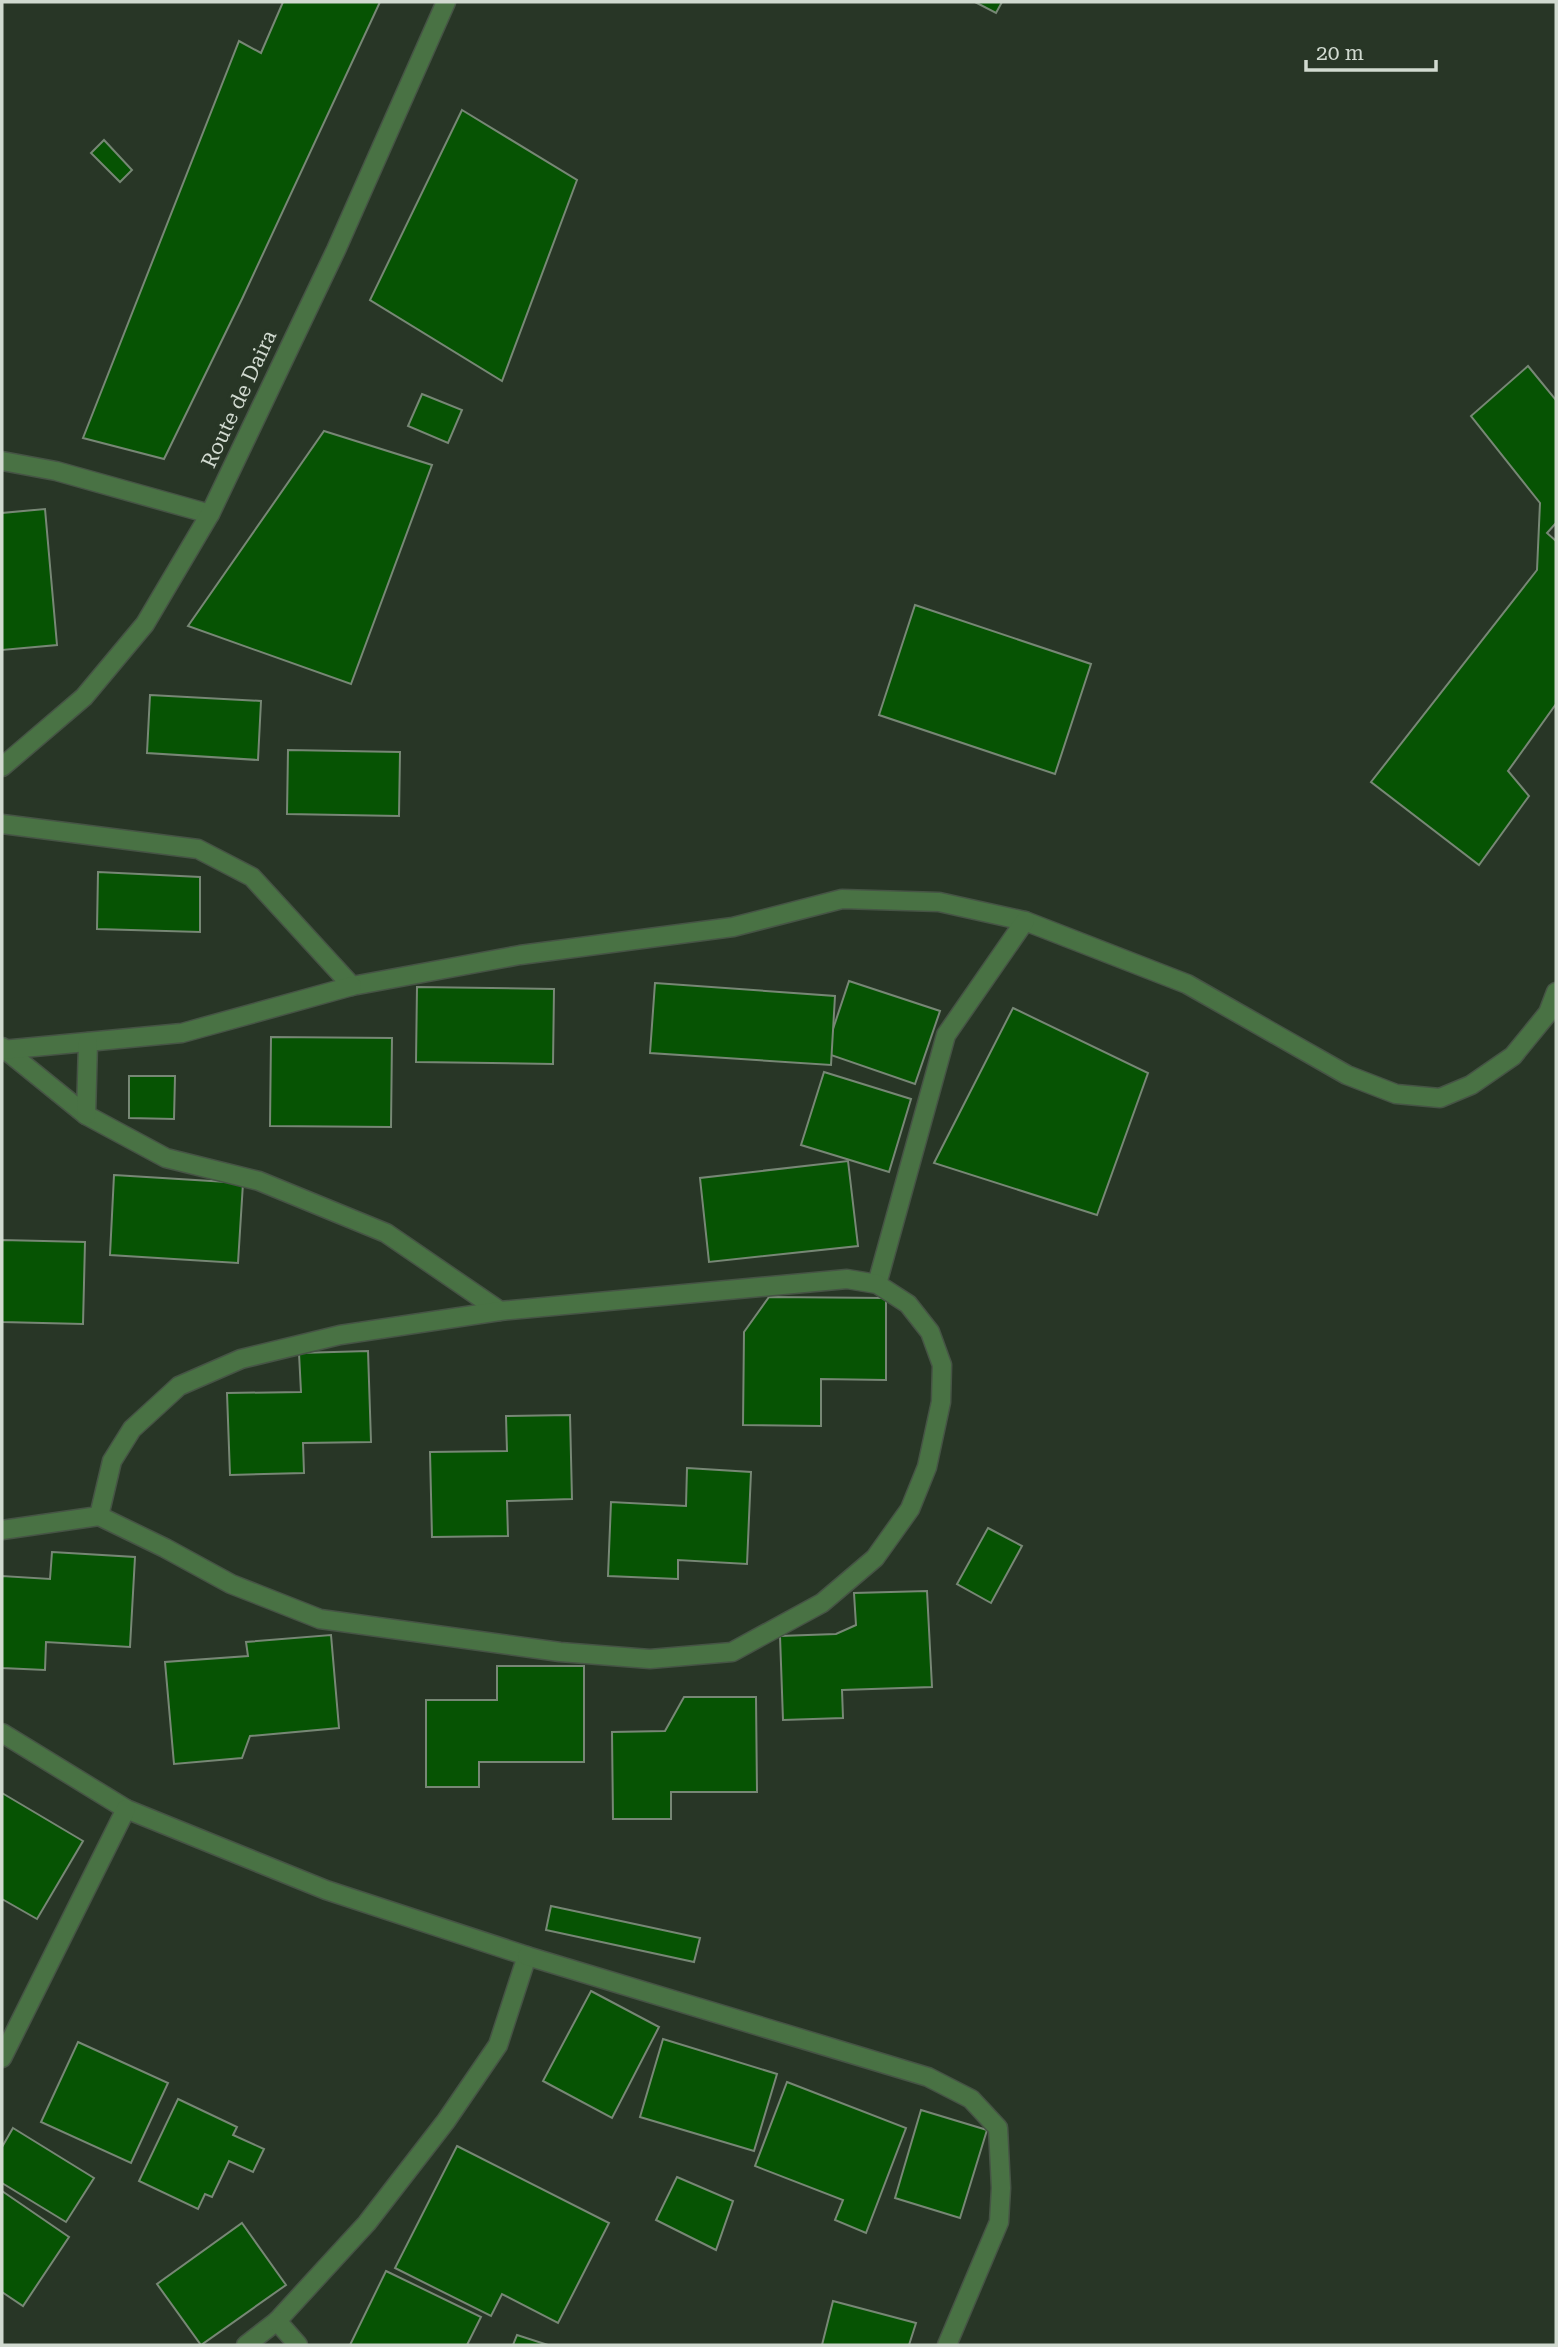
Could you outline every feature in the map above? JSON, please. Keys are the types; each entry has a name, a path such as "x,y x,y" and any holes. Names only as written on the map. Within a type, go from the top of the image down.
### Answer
{"street":[{"name":"Route de Daira","path":"2,767 85,697 145,624 210,514 335,250 446,2"},
{"path":"2,461 56,471 210,514"},
{"path":"2,824 198,849 252,877 352,986"},
{"path":"3,1049 182,1033 352,986 520,955 733,927 842,899 939,901 1025,921 1186,984 1347,1075 1396,1094 1440,1098 1471,1085 1513,1056 1548,1013 1556,992"},
{"path":"877,1284 946,1035 1025,921"},
{"path":"86,1115 88,1042"},
{"path":"3,1049 86,1115 166,1158 259,1181 386,1233 500,1311"},
{"path":"2,1530 99,1516 231,1584 320,1619 560,1652 650,1659 732,1652 822,1604 875,1558 910,1509 927,1467 941,1402 942,1365 930,1332 908,1304 877,1284 847,1279 500,1311 340,1335 241,1359 179,1386 132,1429 112,1461 99,1516"},
{"path":"2,1733 126,1809 326,1890 527,1956 928,2077 971,2099 998,2127 1001,2188 999,2222 947,2345"},
{"path":"2,2058 126,1809"},
{"path":"246,2345 277,2321 367,2223 446,2121 498,2045 527,1956"},
{"path":"277,2321 298,2345"}],"building":[{"path":"283,2 380,2 242,299 164,459 83,438 239,41 261,53"},
{"path":"975,2 1002,2 996,13"},
{"path":"462,110 577,180 502,381 370,300"},
{"path":"104,140 132,170 120,182 91,153"},
{"path":"1528,366 1556,400 1556,523 1547,533 1556,541 1556,704 1508,771 1529,796 1479,865 1371,782 1537,570 1540,503 1471,416"},
{"path":"422,394 462,410 448,443 408,426"},
{"path":"324,431 432,465 351,684 188,626"},
{"path":"45,509 57,645 2,650 2,513"},
{"path":"915,605 1091,664 1055,774 879,715"},
{"path":"150,695 261,701 258,760 147,753"},
{"path":"288,750 400,752 399,816 287,814"},
{"path":"98,872 200,877 200,932 97,929"},
{"path":"849,981 940,1011 915,1084 825,1053"},
{"path":"655,983 835,996 831,1065 650,1053"},
{"path":"417,987 554,989 553,1064 416,1062"},
{"path":"1013,1008 1148,1073 1097,1215 934,1163"},
{"path":"271,1037 392,1038 391,1127 270,1126"},
{"path":"824,1072 911,1099 889,1172 801,1145"},
{"path":"129,1076 175,1076 174,1119 129,1118"},
{"path":"848,1161 858,1246 709,1262 700,1178"},
{"path":"114,1175 243,1183 238,1263 110,1255"},
{"path":"2,1240 85,1242 83,1324 2,1322"},
{"path":"769,1297 886,1298 886,1380 821,1379 821,1426 743,1425 744,1332"},
{"path":"368,1351 371,1442 303,1443 304,1473 230,1475 227,1393 301,1392 299,1353"},
{"path":"570,1415 572,1499 507,1501 508,1536 432,1537 430,1452 507,1451 506,1416"},
{"path":"687,1468 751,1472 747,1564 678,1560 678,1579 608,1576 611,1502 686,1506"},
{"path":"988,1528 1022,1546 991,1603 957,1584"},
{"path":"52,1552 135,1557 130,1647 46,1642 45,1670 2,1668 2,1576 50,1579"},
{"path":"927,1591 932,1687 842,1690 843,1718 783,1720 780,1636 836,1634 856,1625 854,1593"},
{"path":"331,1635 339,1728 250,1736 242,1758 174,1764 165,1662 248,1656 246,1642"},
{"path":"497,1666 584,1666 584,1762 479,1762 479,1787 426,1787 426,1700 497,1700"},
{"path":"684,1697 756,1697 757,1792 671,1792 671,1819 613,1819 612,1732 665,1731"},
{"path":"2,1793 83,1841 37,1919 2,1899"},
{"path":"551,1906 700,1938 694,1962 546,1930"},
{"path":"591,1991 659,2027 612,2118 543,2081"},
{"path":"663,2039 777,2074 754,2151 640,2117"},
{"path":"78,2042 168,2083 131,2163 41,2122"},
{"path":"787,2082 906,2128 866,2233 835,2220 843,2200 755,2166"},
{"path":"178,2099 237,2127 233,2135 264,2149 253,2172 229,2161 212,2197 205,2194 198,2209 139,2181"},
{"path":"921,2110 987,2130 960,2218 895,2198"},
{"path":"13,2128 94,2178 66,2222 2,2183 2,2147"},
{"path":"457,2146 609,2223 558,2323 502,2294 491,2316 395,2268"},
{"path":"677,2177 733,2201 716,2250 656,2220"},
{"path":"2,2191 69,2237 23,2306 2,2292"},
{"path":"242,2223 286,2285 201,2345 157,2284"},
{"path":"386,2271 481,2317 467,2345 350,2345"},
{"path":"833,2301 916,2323 909,2345 822,2345"},
{"path":"517,2335 548,2345 513,2345"}]}
